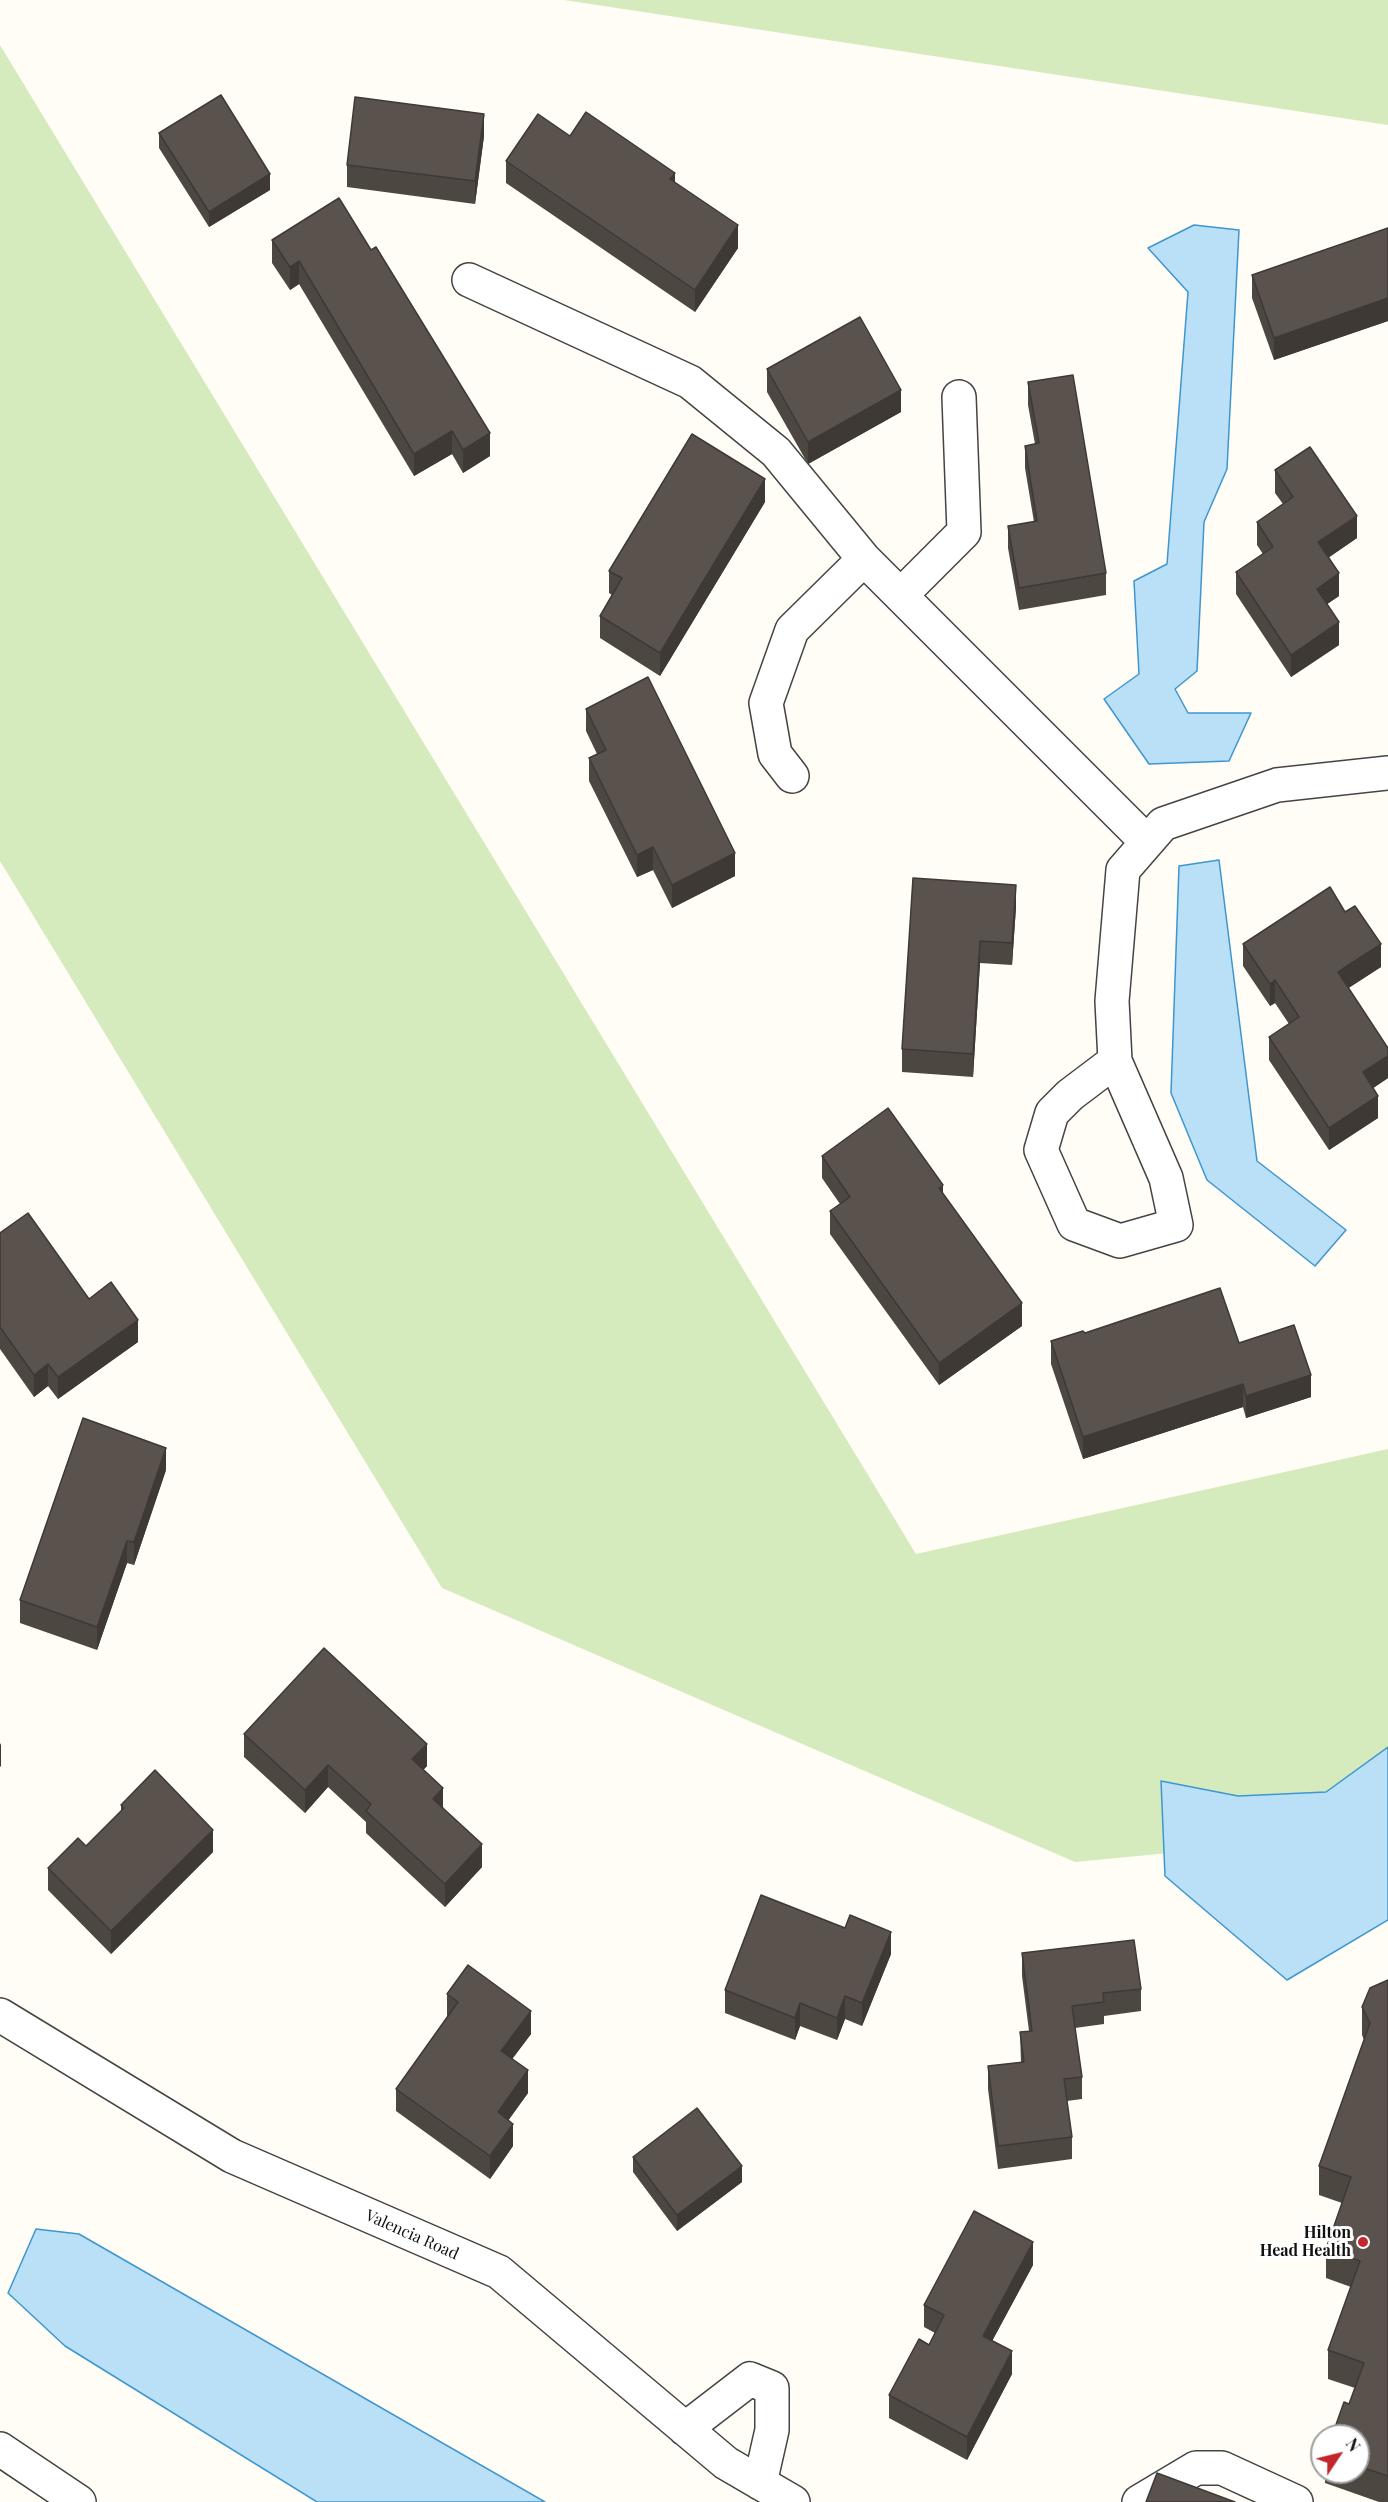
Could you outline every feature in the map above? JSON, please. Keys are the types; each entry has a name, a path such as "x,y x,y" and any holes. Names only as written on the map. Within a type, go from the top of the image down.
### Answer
{"street":[{"path":"469,280 690,382 776,452 864,559 902,594 1147,842"},
{"path":"902,594 964,532 959,397"},
{"path":"792,776 775,754 766,703 792,630 864,559"},
{"path":"1115,1061 1070,1095 1052,1113 1041,1150 1074,1224 1120,1241 1176,1225 1166,1178 1115,1061 1112,1001 1123,870 1163,824 1277,785 1388,773"},
{"name":"Valencia Road","path":"0,2015 232,2156 499,2272 726,2463 792,2502"},
{"path":"685,2429 750,2379 772,2388 772,2430 760,2483"},
{"path":"0,2449 79,2502"},
{"path":"1139,2502 1196,2468 1222,2468 1296,2502"}],"green space":[{"path":"564,0 1388,0 1388,125"},
{"path":"0,45 916,1554 1388,1449 1388,1832 1075,1862 442,1588 0,861"}],"water":[{"path":"1194,225 1239,230 1227,469 1204,522 1197,671 1175,689 1188,713 1251,713 1229,761 1149,764 1104,699 1139,674 1134,581 1167,564 1188,292 1148,248"},
{"path":"1219,860 1257,1161 1346,1230 1315,1266 1207,1180 1171,1093 1179,866"},
{"path":"1388,1747 1388,1920 1287,1980 1165,1876 1161,1781 1238,1796 1326,1792"},
{"path":"36,2229 79,2234 545,2502 317,2502 65,2346 8,2293"}],"building":[{"path":"221,95 270,174 209,212 159,133"},
{"path":"355,97 484,114 475,181 347,165"},
{"path":"586,112 675,173 670,179 738,225 695,290 506,161 538,114 570,136"},
{"path":"339,198 371,250 376,247 490,433 463,450 452,431 414,454 299,261 290,267 272,240"},
{"path":"1388,228 1388,298 1274,338 1252,275"},
{"path":"860,317 901,390 808,442 767,369"},
{"path":"1073,375 1106,573 1019,588 1008,526 1037,521 1025,446 1039,443 1028,382"},
{"path":"692,434 765,479 660,653 600,616 622,578 609,571"},
{"path":"1310,447 1357,516 1318,542 1339,573 1317,589 1339,622 1291,655 1236,572 1273,547 1257,522 1293,497 1275,470"},
{"path":"648,677 735,853 672,885 653,847 637,855 589,758 606,750 586,709"},
{"path":"913,878 1016,885 1012,943 980,941 973,1054 902,1049"},
{"path":"1330,887 1345,912 1355,906 1381,944 1338,972 1388,1048 1388,1056 1363,1072 1378,1096 1329,1128 1269,1037 1299,1017 1275,980 1270,984 1243,944"},
{"path":"888,1108 943,1185 939,1188 1022,1303 939,1363 830,1211 850,1197 822,1156"},
{"path":"28,1213 89,1299 111,1282 138,1320 58,1377 48,1364 34,1375 0,1327 0,1233"},
{"path":"1220,1288 1239,1343 1294,1325 1311,1375 1246,1396 1243,1384 1083,1437 1051,1341 1083,1331 1085,1333"},
{"path":"83,1418 166,1448 134,1542 127,1541 97,1627 20,1600"},
{"path":"324,1648 427,1744 412,1759 443,1788 433,1799 482,1844 445,1884 366,1811 371,1804 328,1765 305,1790 244,1734"},
{"path":"155,1770 213,1830 111,1931 48,1868 78,1838 86,1846 124,1808 121,1805"},
{"path":"761,1895 845,1928 850,1915 891,1932 862,2003 845,1996 837,2018 800,2003 795,2018 725,1990"},
{"path":"1134,1940 1141,1989 1103,1993 1104,2002 1072,2006 1082,2077 1064,2079 1072,2137 998,2146 988,2066 1024,2062 1020,2032 1032,2031 1022,1953"},
{"path":"468,1965 531,2011 501,2051 528,2070 498,2112 513,2124 490,2156 396,2089 458,2002 447,1994"},
{"name":"Hilton Head Health","path":"1388,1980 1388,2476 1370,2470 1370,2424 1336,2424 1344,2402 1349,2404 1364,2363 1328,2350 1360,2261 1326,2249 1351,2177 1319,2166 1370,2023 1362,2007 1370,1988"},
{"path":"697,2108 742,2166 677,2215 633,2157"},
{"path":"974,2211 1033,2242 983,2336 1012,2351 967,2437 889,2395 919,2339 929,2345 944,2315 924,2305"},
{"path":"1157,2473 1235,2502 1146,2502"}],"place":[{"name":"Hilton Head Health","path":"1363,2242"}]}
